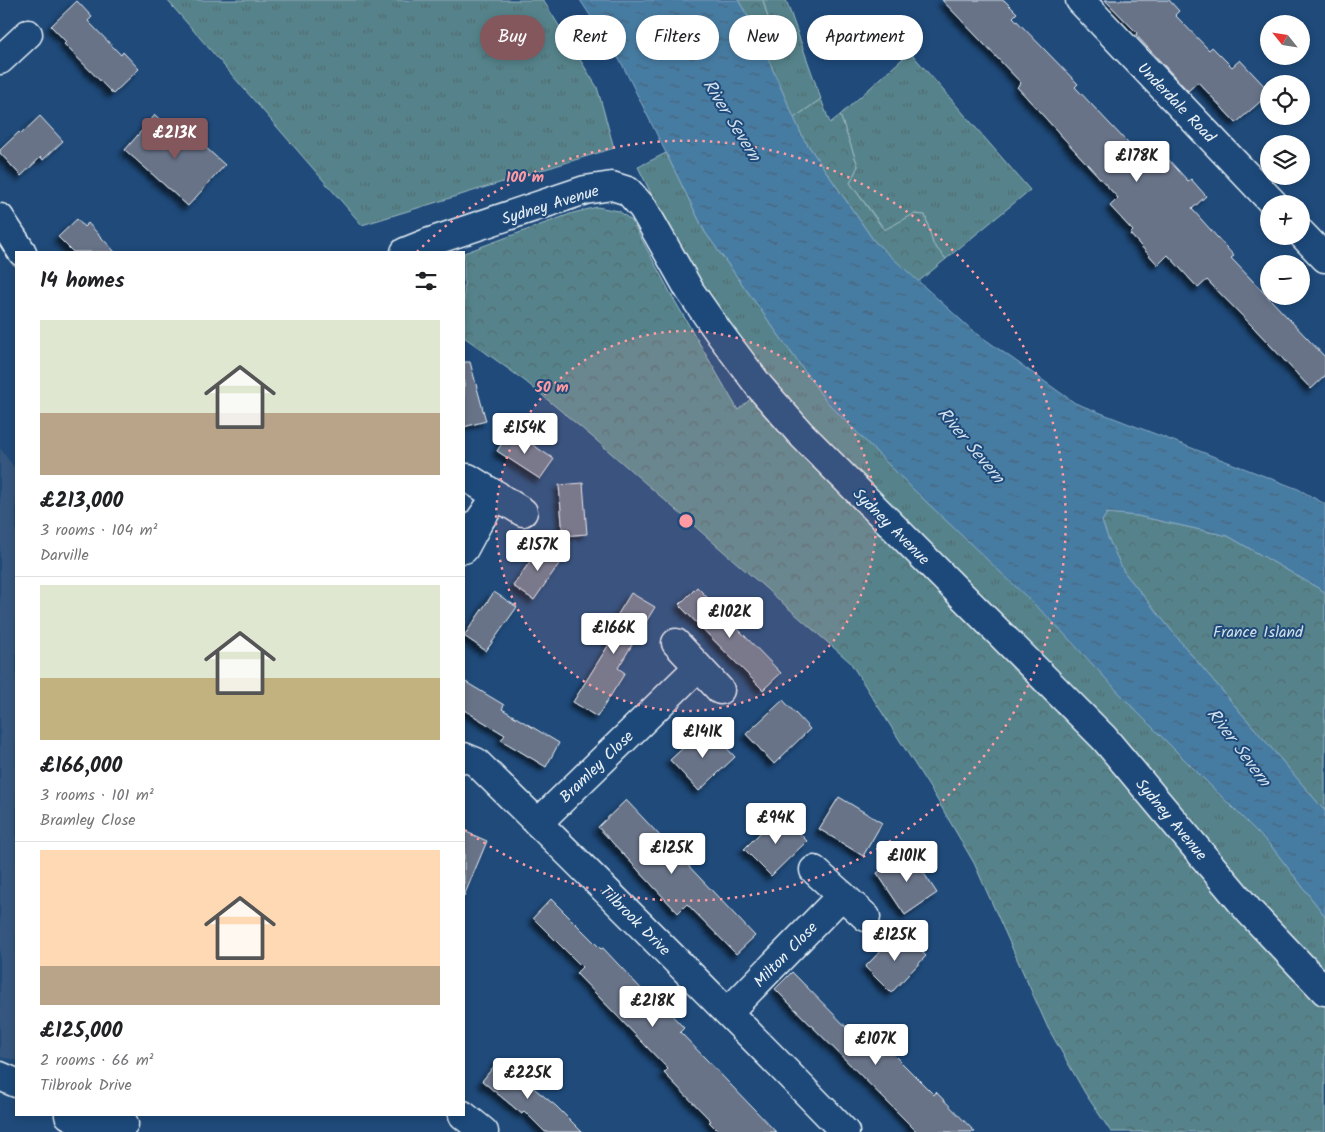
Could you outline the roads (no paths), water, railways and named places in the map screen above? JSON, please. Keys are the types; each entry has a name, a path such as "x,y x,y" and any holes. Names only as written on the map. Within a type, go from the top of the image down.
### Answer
{"street":[{"name":"Underdale Road","path":"1080,0 1265,195"},
{"path":"0,60 28,34"},
{"name":"Sydney Avenue","path":"408,251 585,190 612,186 628,191 643,208 690,291 720,334 759,386 800,434 1104,738 1249,911 1325,991"},
{"path":"0,218 21,251"},
{"path":"1310,242 1325,258"},
{"path":"468,478 522,512"},
{"path":"465,547 478,523 497,496"},
{"path":"676,644 720,690"},
{"name":"Bramley Close","path":"538,823 698,667"},
{"name":"Tilbrook Drive","path":"465,756 476,762 538,823 728,1012 845,1132"},
{"path":"814,870 866,917"},
{"name":"Milton Close","path":"728,1012 842,895"},
{"path":"0,1076 15,1083"},
{"path":"71,1116 95,1124 124,1124"},
{"path":"464,1116 484,1132"}],"water":[{"name":"River Severn","path":"580,0 738,0 747,15 729,15 729,60 769,60 803,138 874,241 972,330 1075,403 1298,489 1325,504 1325,592 1228,536 1138,516 1107,513 1102,521 1124,572 1189,652 1325,811 1325,916 1272,847 1138,713 1053,622 917,493 826,401 705,232 619,60 626,60 626,15 590,15"}],"park label":[{"name":"France Island","path":"1258,631"}]}
